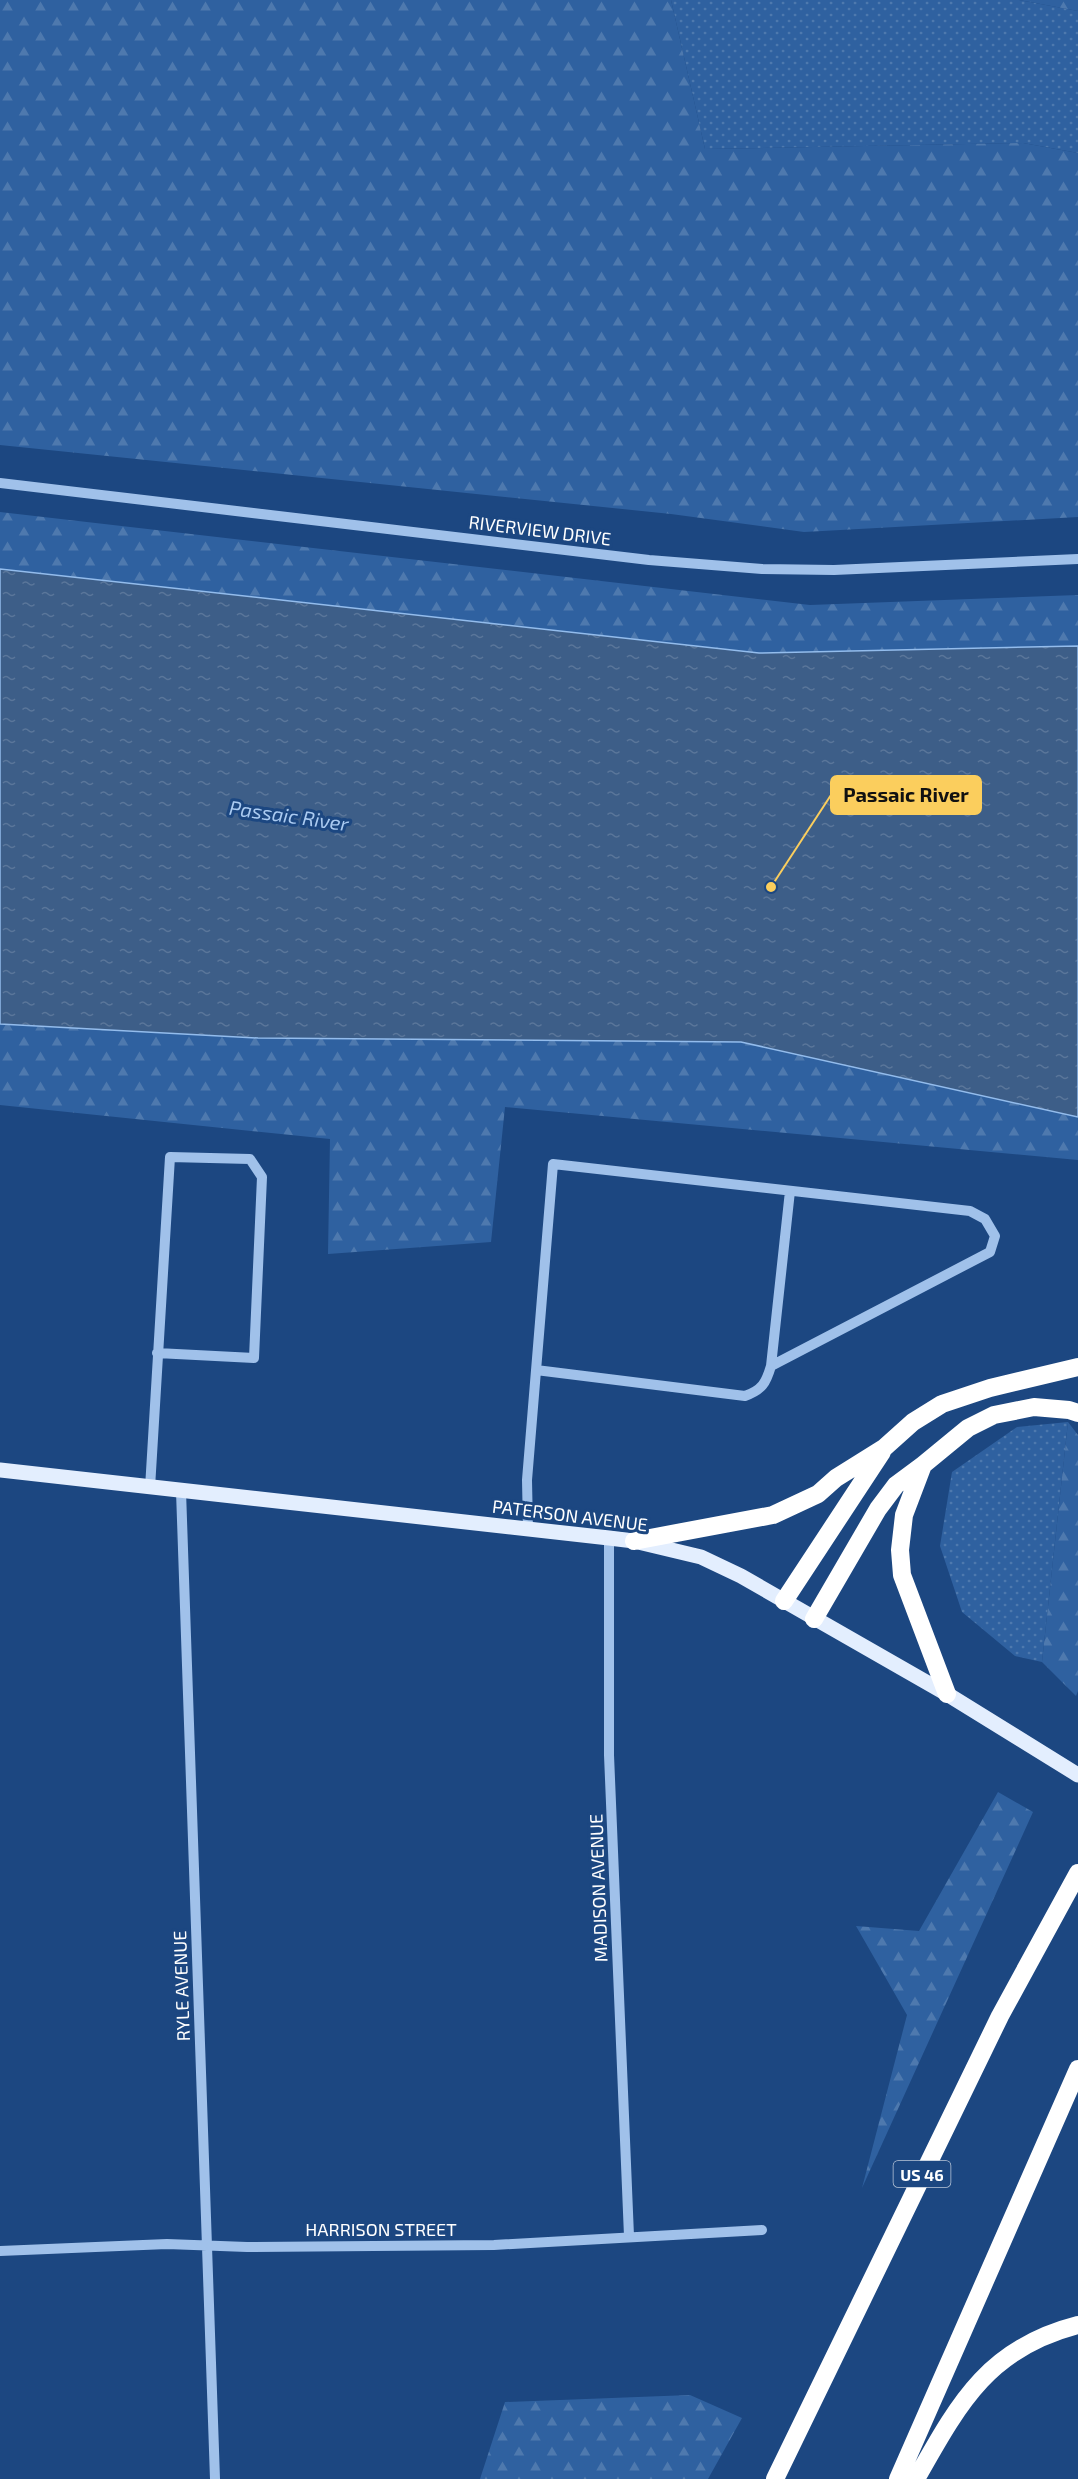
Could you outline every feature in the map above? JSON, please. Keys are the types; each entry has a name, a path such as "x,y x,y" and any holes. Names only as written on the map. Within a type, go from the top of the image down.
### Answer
{"highway":[{"path":"634,1541 773,1515 796,1506 818,1494 836,1478 884,1448 913,1422 942,1404 990,1388 1078,1367"},
{"path":"814,1619 878,1509 896,1485 968,1428 994,1415 1034,1407 1078,1413"},
{"path":"784,1601 884,1448"},
{"path":"923,1465 904,1515 900,1550 902,1575 947,1694"},
{"name":"US 46","path":"775,2479 1000,2016 1078,1873"},
{"path":"898,2479 1078,2069"},
{"path":"916,2479 950,2418 991,2368 1029,2342 1052,2331 1078,2325"}],"main road":[{"name":"PATERSON AVENUE","path":"0,1470 634,1541 701,1557 741,1576 947,1694 1078,1775"}],"street":[{"name":"RIVERVIEW DRIVE","path":"0,483 650,560 762,569 834,570 1078,559"},
{"path":"150,1488 157,1353 170,1157 250,1159 262,1177 254,1358 157,1353"},
{"path":"528,1529 527,1480 553,1164 970,1210 985,1219 995,1236 990,1252 771,1366"},
{"path":"536,1370 745,1395 758,1391 766,1383 771,1366 790,1191"},
{"name":"RYLE AVENUE","path":"181,1491 215,2479"},
{"name":"MADISON AVENUE","path":"609,1538 609,1755 629,2236"},
{"name":"HARRISON STREET","path":"0,2252 167,2244 494,2245 762,2230"}],"green space":[{"path":"0,0 671,0 705,149 1023,143 1078,153 1078,517 804,532 671,514 0,445"},
{"path":"671,0 1019,0 1078,11 1078,153 1023,143 705,149"},
{"path":"1019,0 1078,0 1078,11"},
{"path":"0,512 810,605 1078,595 1078,646 759,653 0,569"},
{"path":"0,1024 258,1038 741,1042 1078,1117 1078,1160 505,1107 491,1242 328,1254 330,1139 0,1105"},
{"path":"1068,1422 1042,1662 1015,1656 962,1612 940,1546 952,1472 1017,1427"},
{"path":"1068,1422 1078,1435 1078,1691 1076,1696 1042,1662"},
{"path":"998,1792 1033,1812 862,2188 907,2015 856,1926 919,1931"},
{"path":"690,2395 742,2418 708,2479 480,2479 505,2402"}],"water":[{"path":"0,569 759,653 1078,646 1078,1117 741,1042 258,1038 0,1024"}],"place":[{"name":"Passaic River","path":"771,887"}]}
